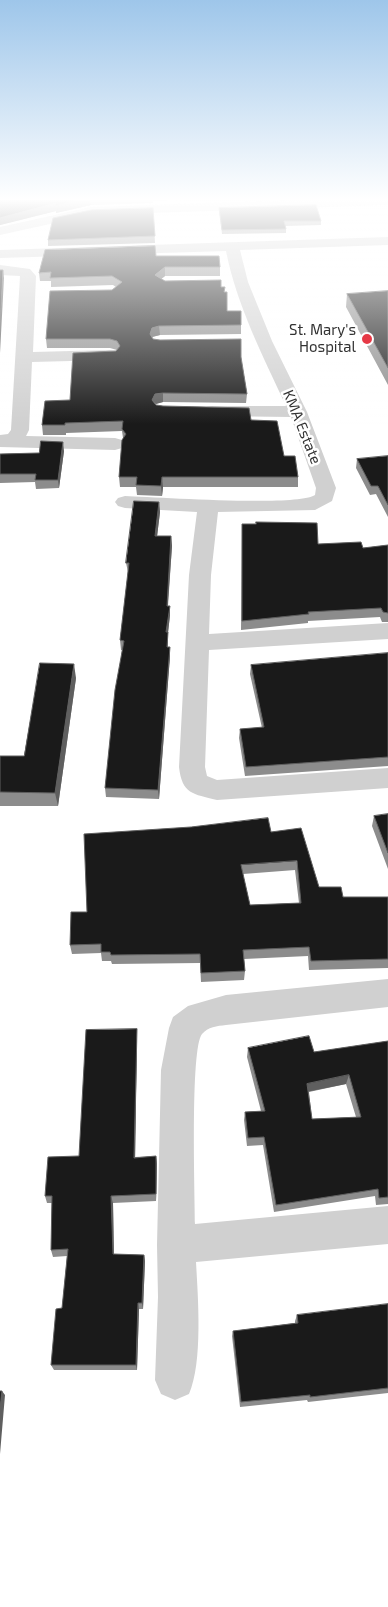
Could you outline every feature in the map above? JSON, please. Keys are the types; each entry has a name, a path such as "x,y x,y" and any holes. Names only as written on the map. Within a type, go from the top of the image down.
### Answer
{"street":[{"path":"4,441 18,436 20,430 25,357 27,274"},
{"name":"KMA Estate","path":"126,502 208,506 292,506 315,504 325,497 326,488 298,412 254,341 230,282 230,274"},
{"path":"27,294 46,294"},
{"path":"25,357 110,355"},
{"path":"199,410 298,412"},
{"path":"4,441 115,444"},
{"path":"208,506 200,575 192,767 194,781 202,786 217,790 388,778"},
{"path":"198,644 388,631"},
{"path":"175,1380 178,1298 176,1245 178,1070 185,1028 200,1016 226,1010 388,993"},
{"path":"176,1245 388,1225"}],"building":[{"path":"0,274 3,274 0,325"},
{"path":"51,274 156,274 155,275 165,281 221,280 221,287 225,287 224,292 227,292 227,311 241,311 241,325 159,326 152,328 150,334 153,339 160,340 241,339 241,357 247,394 163,393 155,394 152,400 156,405 163,406 249,408 251,420 277,421 284,456 295,456 298,477 162,477 161,486 136,485 137,477 119,477 122,440 126,434 122,429 123,421 42,425 45,401 70,400 73,353 116,351 120,346 117,341 110,339 46,339 50,291 112,290 122,282 112,276 50,278"},
{"path":"388,291 388,368 347,294"},
{"path":"41,441 63,442 58,480 35,480 36,474 0,474 0,454 39,453"},
{"path":"388,456 388,505 378,486 371,486 357,459"},
{"path":"134,501 159,502 155,536 171,536 167,606 170,606 166,632 168,632 167,647 170,647 158,790 105,788 115,690 124,641 120,640 129,563 126,563"},
{"path":"256,522 317,523 318,544 361,542 363,548 388,545 388,613 383,612 381,608 308,612 309,614 242,621 242,524 256,524"},
{"path":"388,653 388,757 246,767 240,729 264,727 251,665"},
{"path":"40,663 74,664 55,793 0,792 0,756 24,756"},
{"path":"388,814 388,853 374,816"},
{"path":"268,818 271,832 301,828 319,887 341,887 343,897 388,897 388,959 311,961 309,947 243,950 245,971 201,973 200,954 111,955 110,952 101,952 101,944 70,945 71,912 87,912 84,834 191,827","holes":["297,861 301,903 250,905 241,865"]},
{"path":"137,1029 134,1158 156,1156 156,1194 111,1196 113,1254 144,1255 142,1303 138,1303 136,1365 51,1365 56,1309 62,1308 68,1249 51,1250 52,1196 45,1196 48,1157 79,1156 86,1030"},
{"path":"309,1036 314,1052 388,1041 388,1197 379,1198 378,1189 276,1205 264,1137 248,1138 245,1112 265,1111 248,1048","holes":["349,1075 361,1117 312,1119 307,1084"]},
{"path":"388,1304 388,1388 310,1397 310,1395 241,1402 233,1331 298,1323 297,1315"},
{"path":"0,1391 2,1391 0,1410"}],"place":[{"name":"St. Mary's Hospital","path":"367,339"}]}
